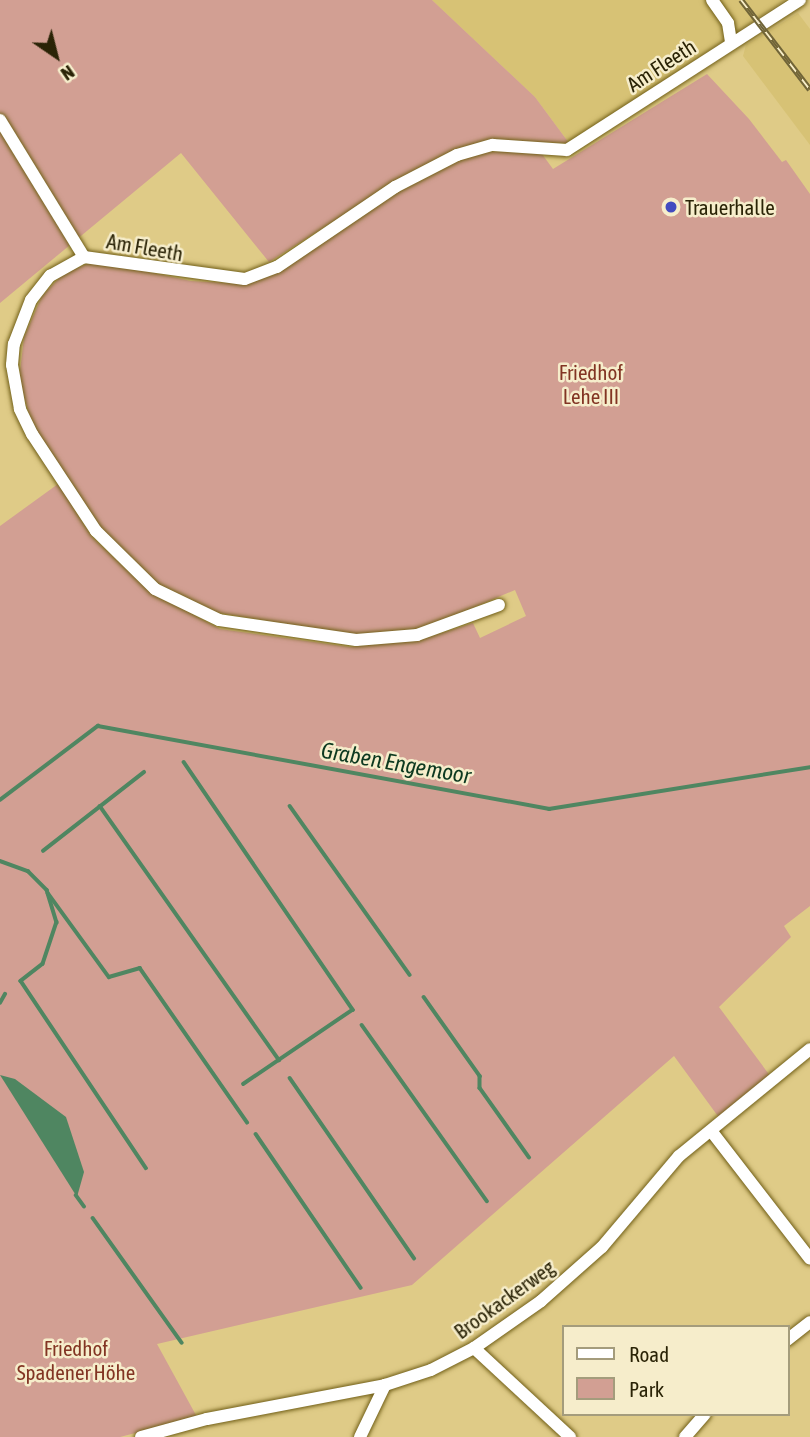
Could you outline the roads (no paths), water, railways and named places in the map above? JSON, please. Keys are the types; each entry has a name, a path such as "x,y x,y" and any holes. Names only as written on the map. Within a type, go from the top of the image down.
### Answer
{"street":[{"path":"712,0 728,23 731,43"},
{"name":"Am Fleeth","path":"499,605 417,635 356,640 219,620 155,589 96,531 32,434 14,380 14,344 31,300 50,276 84,257 245,279 277,267 395,187 457,155 493,145 567,150 800,0"},
{"path":"0,120 84,257"},
{"name":"Brookackerweg","path":"141,1437 207,1419 385,1385 431,1370 474,1348 541,1301 602,1247 679,1156 712,1132 810,1049"},
{"path":"712,1132 810,1259"},
{"path":"789,1338 810,1322"},
{"path":"474,1348 570,1437"},
{"path":"360,1437 385,1385"},
{"path":"685,1437 703,1416"}],"waterway":[{"name":"Graben Engemoor","path":"0,800 98,726 549,809 810,767"},
{"path":"184,762 353,1010 244,1084"},
{"path":"43,851 144,772"},
{"path":"100,806 279,1060"},
{"path":"290,806 410,975"},
{"path":"0,861 28,871 47,890 57,922 43,964 21,981 146,1168"},
{"path":"48,893 109,977 140,968 247,1122"},
{"path":"0,1003 5,994"},
{"path":"424,997 480,1076 480,1088 529,1157"},
{"path":"362,1025 487,1201"},
{"path":"290,1078 414,1258"},
{"path":"256,1134 361,1288"},
{"path":"76,1195 84,1206"},
{"path":"93,1218 182,1343"}],"railway":[{"path":"741,0 810,90"}],"place":[{"name":"Trauerhalle","path":"671,207"}],"park label":[{"name":"Friedhof Lehe III","path":"591,384"},
{"name":"Friedhof Spadener Höhe","path":"76,1360"}]}
